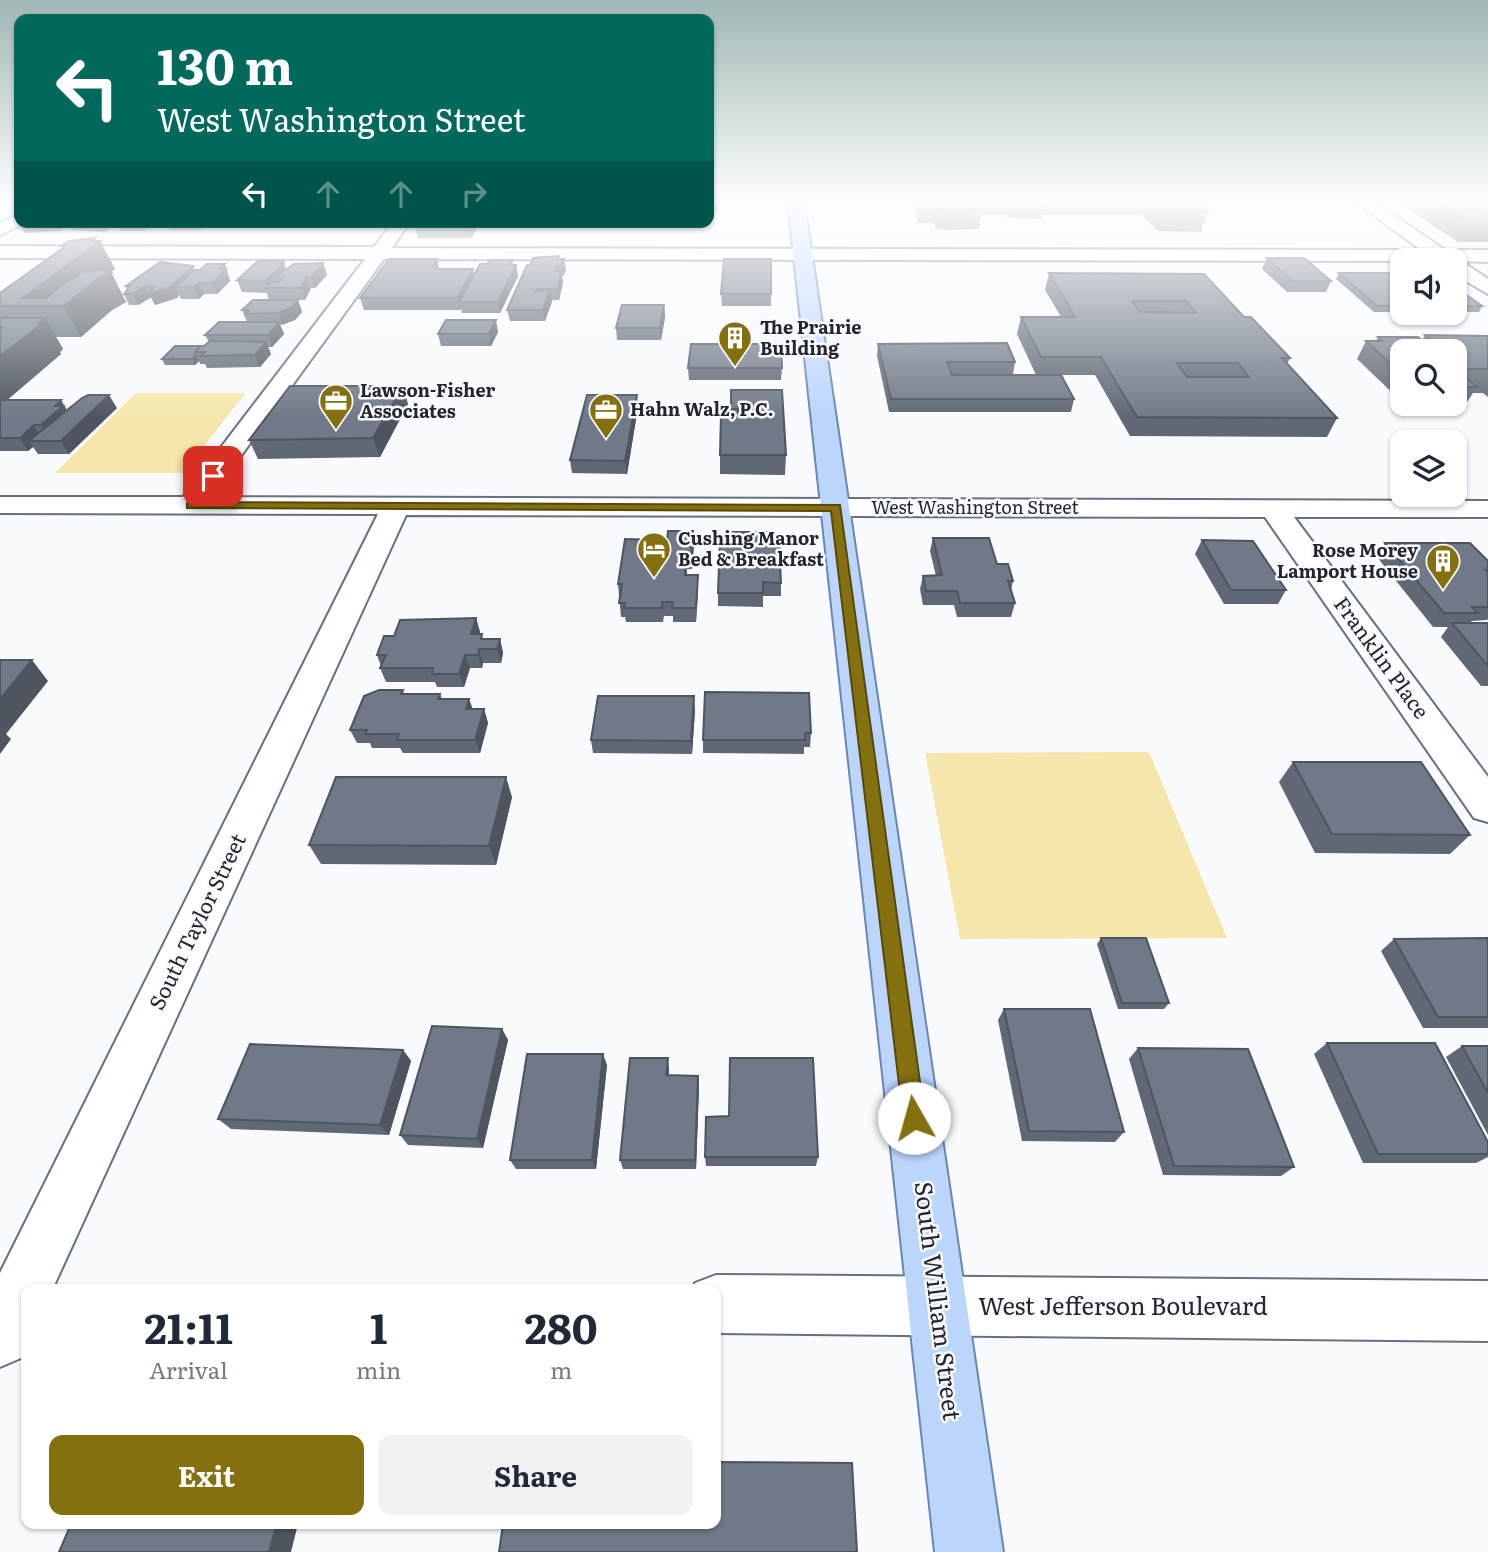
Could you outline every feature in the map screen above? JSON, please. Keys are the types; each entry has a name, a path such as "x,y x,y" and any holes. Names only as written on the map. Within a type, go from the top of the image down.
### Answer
{"main road":[{"name":"South William Street","path":"805,274 969,1552"}],"street":[{"path":"191,505 363,274"},
{"path":"1469,274 1488,288"},
{"name":"West Washington Street","path":"0,505 1488,509"},
{"name":"South Taylor Street","path":"29,1284 396,506"},
{"name":"Franklin Place","path":"1273,508 1488,807"},
{"name":"West Jefferson Boulevard","path":"721,1304 1488,1311"}],"shaded area":[{"path":"136,393 246,393 182,473 55,473"},
{"path":"1149,752 1227,938 960,939 925,753"}],"building":[{"path":"26,274 55,274 23,298 47,298 64,283 80,274 108,274 96,280 64,306 0,306 0,293"},
{"path":"142,274 184,274 171,287 149,294 154,287 144,287 133,294 124,294 130,286 126,286"},
{"path":"190,274 221,274 212,283 176,287"},
{"path":"243,274 273,274 266,281 237,280"},
{"path":"279,274 314,274 307,277 301,288 265,288 271,282 279,282 283,277 275,277"},
{"path":"378,274 470,274 457,298 360,298"},
{"path":"474,274 511,274 498,302 459,302"},
{"path":"523,274 560,274 558,289 537,289 535,292 550,290 543,310 507,310"},
{"path":"723,274 771,274 771,294 721,294"},
{"path":"1050,274 1204,274 1244,317 1251,317 1290,358 1282,358 1337,418 1137,417 1101,357 1041,357 1021,317 1075,317","holes":["1132,301 1186,301 1196,313 1140,312","1177,363 1238,363 1249,377 1187,377"]},
{"path":"1285,274 1323,274 1331,281 1292,281"},
{"path":"1341,274 1390,274 1390,306 1377,306"},
{"path":"1467,296 1468,296 1482,306 1467,306"},
{"path":"253,300 298,300 291,308 278,313 246,314 249,310 242,310"},
{"path":"622,305 664,305 660,328 616,328"},
{"path":"0,318 45,318 39,323 43,323 0,356"},
{"path":"446,320 496,320 489,334 438,334"},
{"path":"219,322 279,322 268,335 205,335"},
{"path":"1425,335 1488,336 1488,369 1467,369 1467,339 1429,339"},
{"path":"1378,337 1420,339 1390,339 1390,363 1366,341 1383,341"},
{"path":"210,341 266,342 255,355 201,356 205,352 195,352"},
{"path":"1007,343 1015,362 947,362 952,375 1061,375 1074,399 891,399 878,344"},
{"path":"691,344 781,344 782,368 688,368"},
{"path":"175,346 200,346 192,359 162,359"},
{"path":"1467,379 1477,387 1467,387"},
{"path":"290,386 403,386 373,438 249,440"},
{"path":"731,390 782,390 786,455 720,455 721,415 738,415 738,409 731,409"},
{"path":"88,395 109,395 61,441 29,441 82,398"},
{"name":"Hahn Walz, P.C.","path":"587,395 637,395 625,461 570,460"},
{"path":"2,400 61,400 55,406 63,406 41,425 34,425 20,438 0,438"},
{"name":"Cushing Manor Bed & Breakfast","path":"668,531 693,531 691,555 686,555 685,575 698,575 696,608 672,608 673,602 662,602 662,608 624,608 625,603 619,603 622,584 618,584 625,539 667,540"},
{"path":"725,532 775,532 775,537 779,537 781,583 763,582 763,593 718,593 720,538 725,538"},
{"path":"933,538 989,538 997,564 1008,564 1013,581 1008,581 1015,603 960,603 957,591 926,591 923,576 942,575"},
{"path":"1202,540 1253,541 1286,590 1231,590"},
{"name":"Rose Morey Lamport House","path":"1385,543 1470,543 1488,561 1488,607 1472,607 1478,613 1444,613"},
{"path":"476,618 471,634 482,634 481,639 500,639 497,649 479,649 478,655 465,655 459,674 432,674 433,668 380,668 386,655 377,655 384,636 394,636 400,620"},
{"path":"1452,623 1488,623 1488,666"},
{"path":"0,660 32,660 0,699"},
{"path":"379,690 403,690 401,694 440,694 438,699 469,699 466,709 484,709 475,740 397,740 399,734 365,734 367,730 350,730 364,696"},
{"path":"705,692 809,693 811,733 805,733 805,740 703,740"},
{"path":"598,696 694,696 691,741 591,740"},
{"path":"1293,762 1421,762 1470,835 1332,834"},
{"path":"336,777 506,777 489,846 309,845"},
{"path":"1101,938 1146,938 1169,1003 1122,1003"},
{"path":"1488,938 1488,1017 1438,1017 1394,939"},
{"path":"1004,1009 1090,1009 1124,1132 1029,1131"},
{"path":"432,1026 502,1029 477,1139 400,1135"},
{"path":"1327,1043 1435,1043 1488,1142 1488,1154 1378,1154"},
{"path":"250,1044 403,1050 380,1125 218,1119"},
{"path":"1462,1046 1488,1046 1488,1093"},
{"path":"1138,1048 1248,1049 1294,1167 1174,1166"},
{"path":"527,1054 603,1054 592,1160 510,1160"},
{"path":"630,1058 668,1058 666,1075 698,1076 695,1160 620,1160"},
{"path":"730,1058 813,1058 818,1157 705,1157 706,1117 729,1116"},
{"path":"721,1462 852,1463 857,1552 499,1552 502,1529 721,1529"},
{"path":"69,1529 276,1529 269,1552 59,1552"}],"place":[{"name":"The Prairie Building","path":"735,368"},
{"name":"Lawson-Fisher Associates","path":"336,431"},
{"name":"Hahn Walz, P.C.","path":"606,440"},
{"name":"Cushing Manor Bed & Breakfast","path":"654,579"},
{"name":"Rose Morey Lamport House","path":"1443,591"}],"route":[{"path":"213,476 191,505 836,508 914,1118"}]}
